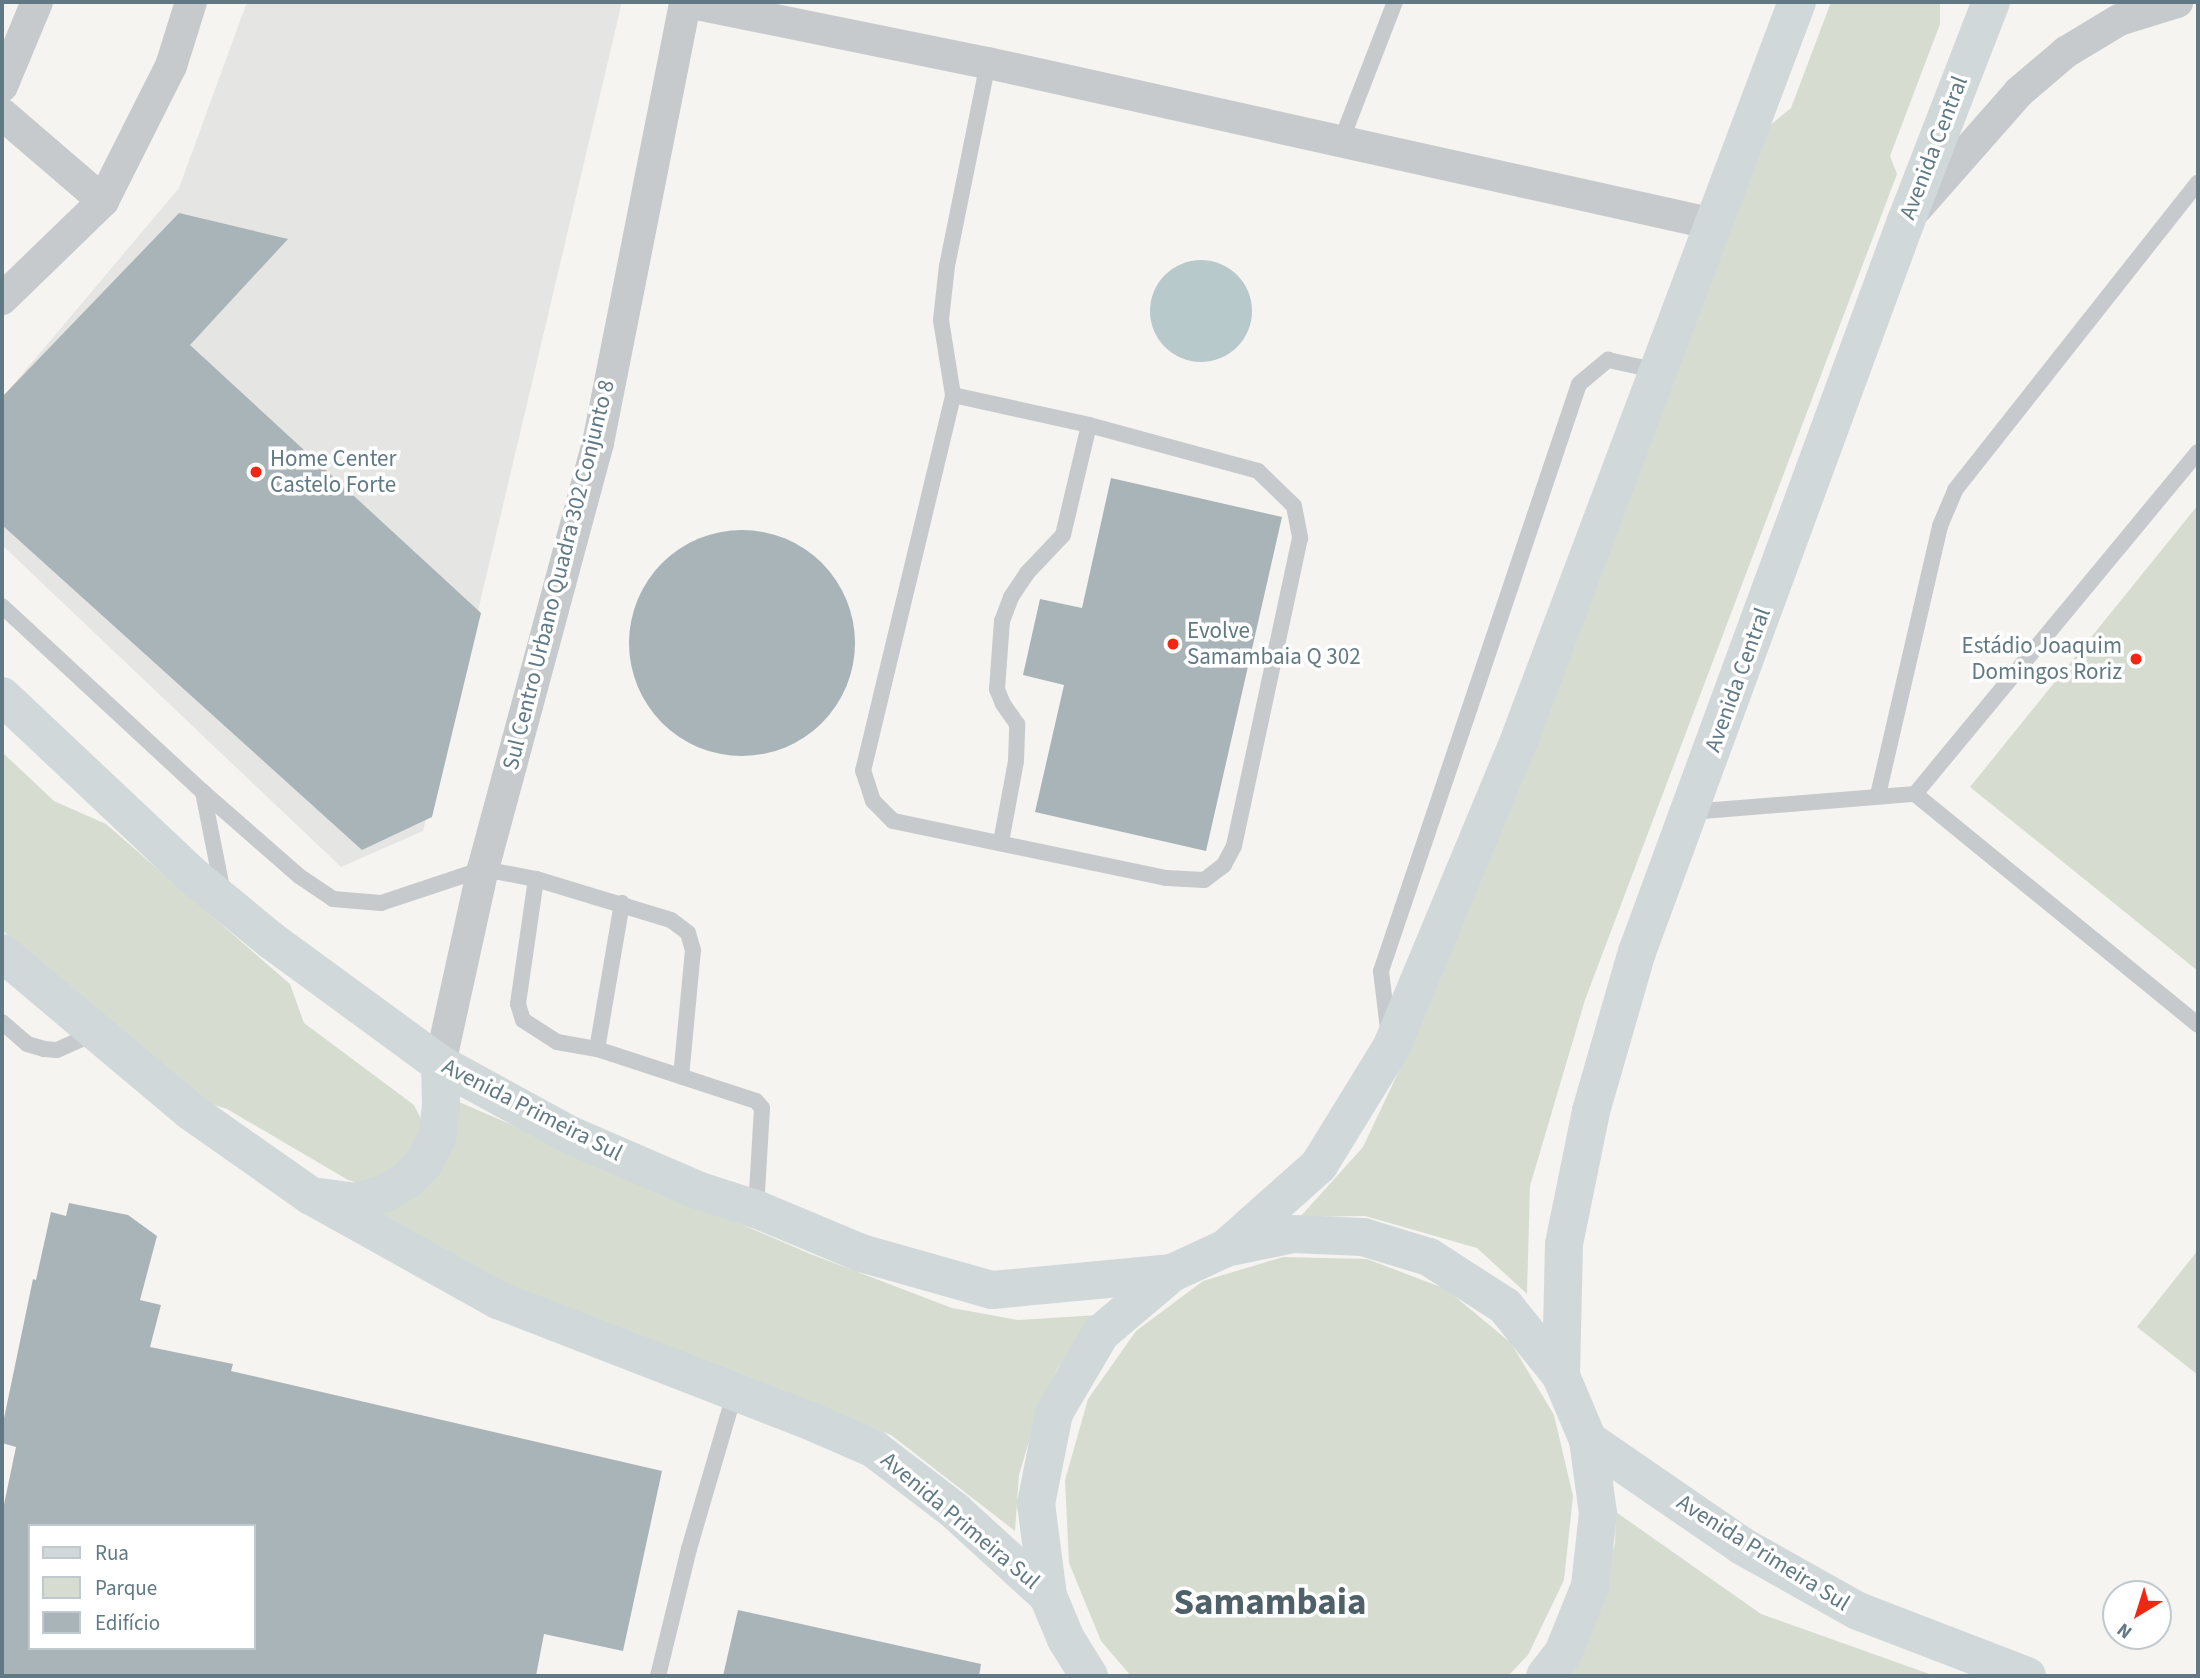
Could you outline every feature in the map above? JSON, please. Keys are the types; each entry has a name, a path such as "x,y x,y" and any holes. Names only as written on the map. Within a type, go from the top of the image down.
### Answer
{"main road":[{"path":"1226,1248 1319,1165 1391,1048 1521,736 1797,2"},
{"name":"Avenida Central","path":"1561,1376 1564,1244 1591,1111 1637,952 1906,221 1980,9"},
{"name":"Avenida Primeira Sul","path":"2,696 194,877 272,941 440,1063 570,1135 697,1190 756,1209 861,1253 992,1290 1172,1273"},
{"name":"Avenida Primeira Sul","path":"2,953 190,1111 311,1196 498,1300 735,1391 874,1449 955,1511 1048,1596"},
{"path":"311,1196 355,1202 383,1194 407,1180 424,1163 437,1138 442,1105 440,1063"},
{"path":"1088,1676 1066,1639 1048,1596 1036,1504 1054,1413 1101,1333 1172,1273 1226,1248 1293,1234 1363,1237 1429,1257 1505,1306 1561,1376 1588,1440 1598,1513 1590,1586 1563,1653 1545,1676"},
{"name":"Avenida Primeira Sul","path":"1588,1440 1742,1546 1858,1611 2027,1676"}],"street":[{"path":"2,86 37,2"},
{"path":"2,299 103,201 171,66 191,2"},
{"path":"686,2 988,63 1714,224"},
{"name":"Sul Centro Urbano Quadra 302 Conjunto 8","path":"440,1063 483,869 598,443 686,2"},
{"path":"1906,221 2020,92 2066,52 2119,20 2177,2"},
{"path":"2,114 103,201"}],"lane":[{"path":"1341,142 1395,2"},
{"path":"953,394 1089,425 1258,471 1294,506 1300,538 1234,846 1224,865 1204,880 1166,878 893,821 873,801 863,771 953,394 941,320 947,266 988,63"},
{"path":"1878,795 1940,526 1955,490 2198,182"},
{"path":"1391,1048 1381,971 1579,384 1608,360 1659,371"},
{"path":"1001,842 1016,761 1017,724 997,690 1002,621 1011,597 1027,573 1063,535 1089,425"},
{"path":"1915,794 2198,452"},
{"path":"2,606 203,792 299,876 333,900 381,903 483,869 536,879 671,920 688,933 693,950 681,1076"},
{"path":"203,792 225,902"},
{"path":"1690,812 1915,794 2198,1025"},
{"path":"536,879 518,1004 523,1020 557,1042 597,1049 756,1101 762,1108 756,1209"},
{"path":"597,1049 622,903"},
{"path":"2,1022 27,1044 44,1049 57,1050 95,1032"},
{"path":"658,1676 689,1549 735,1391"}],"shaded area":[{"name":"Home Center Castelo Forte","path":"247,2 622,2 478,611 423,831 341,867 2,545 2,398 179,188"},
{"path":"1201,260 1221,264 1237,275 1248,291 1252,311 1248,331 1237,347 1221,358 1201,362 1181,358 1165,347 1154,331 1150,311 1154,291 1165,275 1181,264"}],"green space":[{"path":"1831,2 1940,2 1940,24 1890,156 1897,174 1585,1000 1530,1186 1527,1294 1477,1248 1365,1216 1300,1217 1363,1147 1406,1056 1756,137 1791,108"},
{"name":"Estádio Joaquim Domingos Roriz","path":"2198,505 2198,971 1970,787"},
{"path":"2,752 54,801 106,824 290,984 304,1023 414,1105 427,1131 378,1189 348,1180 227,1109 195,1099 3,931"},
{"path":"459,1102 808,1253 952,1308 1018,1320 1098,1315 1058,1368 1042,1398 1019,1475 1015,1531 891,1435 504,1289 370,1217"},
{"path":"2198,1250 2198,1375 2137,1327"},
{"path":"1283,1257 1367,1259 1446,1289 1511,1343 1554,1415 1573,1496 1564,1580 1528,1655 1508,1676 1131,1676 1101,1641 1069,1563 1065,1480 1088,1399 1136,1331 1203,1281"},
{"path":"1616,1512 1761,1614 1935,1676 1566,1676 1591,1628 1615,1543"}],"building":[{"path":"179,213 288,239 190,345 481,613 432,817 362,850 2,525 2,397"},
{"path":"1111,478 1282,517 1206,851 1035,812 1064,685 1023,675 1040,599 1082,608"},
{"path":"731,530 753,530 795,543 814,555 830,571 847,600 855,643 847,686 830,715 814,731 785,748 753,756 731,756 689,743 670,731 654,715 637,686 629,654 629,632 642,590 654,571 670,555 699,538"},
{"path":"69,1203 128,1215 157,1236 140,1300 161,1305 150,1347 233,1364 231,1371 662,1471 623,1651 544,1634 536,1676 2,1676 2,1514 16,1447 2,1443 2,1428 33,1279 36,1280 51,1212 66,1216"},
{"path":"738,1610 981,1664 979,1676 723,1676"}],"place":[{"name":"Home Center Castelo Forte","path":"256,472"},
{"name":"Evolve Samambaia Q 302","path":"1173,644"},
{"name":"Estádio Joaquim Domingos Roriz","path":"2136,659"}],"district":[{"name":"Samambaia","path":"1270,1603"}]}
